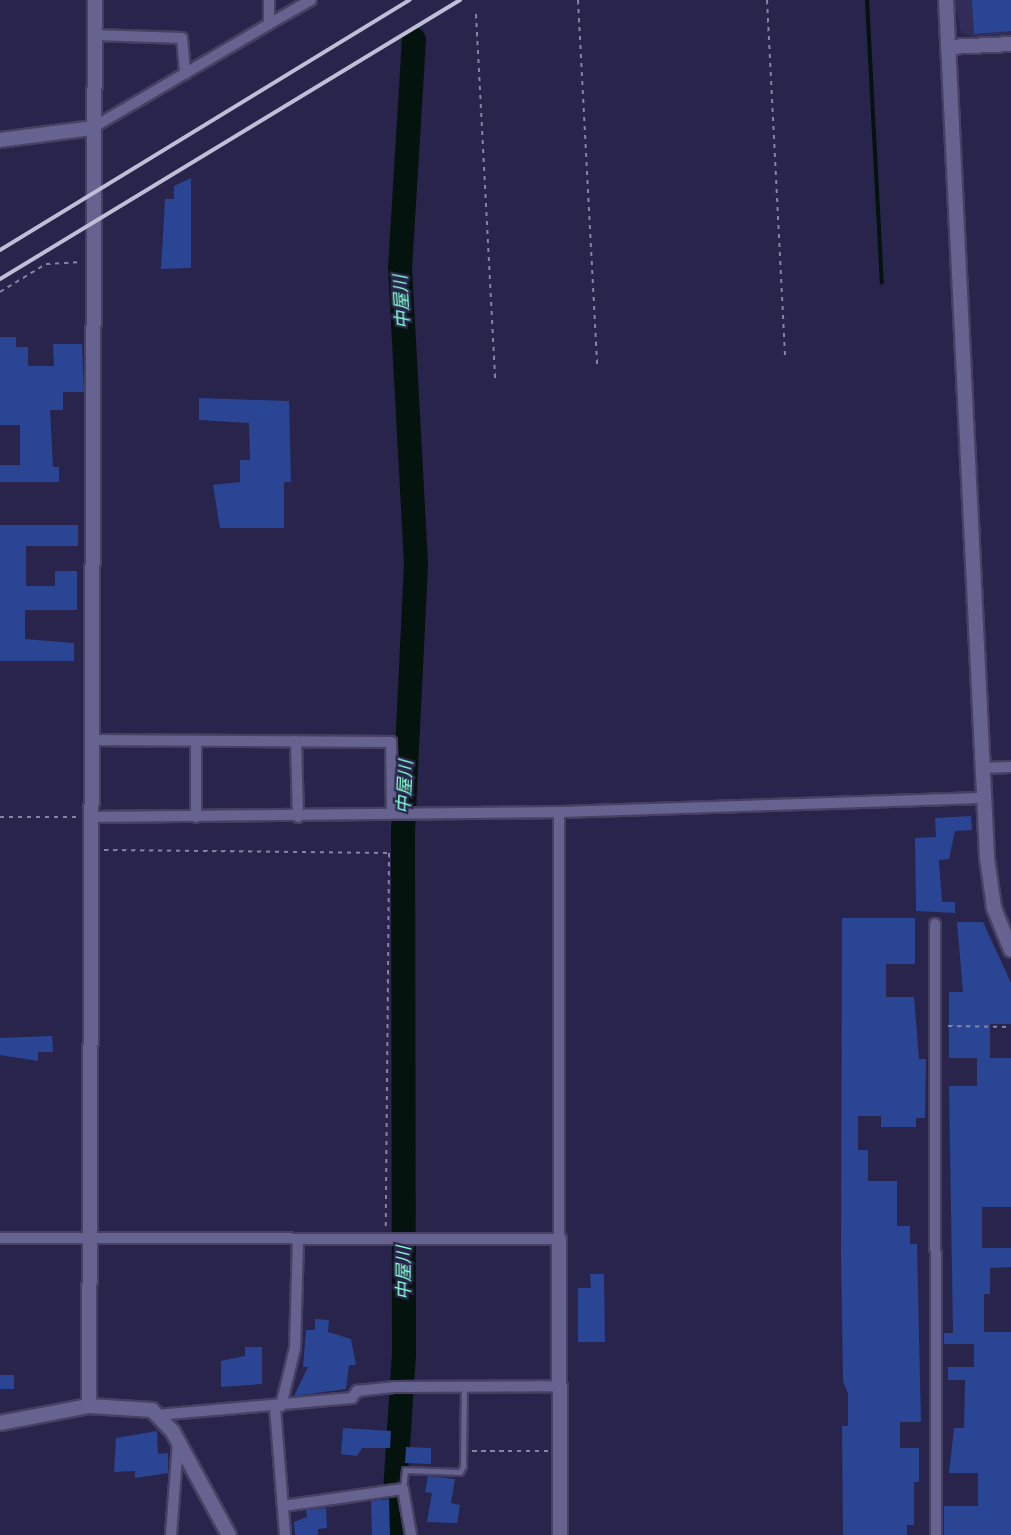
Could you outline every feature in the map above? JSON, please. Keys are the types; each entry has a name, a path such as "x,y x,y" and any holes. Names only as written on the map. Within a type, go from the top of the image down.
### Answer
{"street":[{"path":"89,1406 92,1239 92,128 95,0"},
{"path":"269,0 269,24"},
{"path":"0,140 92,128 311,0"},
{"path":"946,0 982,768 990,887 1011,950"},
{"path":"94,35 182,38 184,74"},
{"path":"948,47 1011,44"},
{"path":"92,740 391,742 395,812"},
{"path":"196,741 196,817"},
{"path":"296,741 298,817"},
{"path":"982,768 1011,767"},
{"path":"92,817 298,817 395,812 559,812 984,798"},
{"path":"559,812 560,1535"},
{"path":"935,924 936,1535"},
{"path":"0,1238 559,1239"},
{"path":"285,1535 278,1406 295,1348 298,1240"},
{"path":"0,1423 89,1406 127,1405 157,1415 278,1406 394,1387 558,1386"},
{"path":"157,1415 178,1441 229,1535"},
{"path":"171,1535 178,1441"},
{"path":"283,1506 403,1489 411,1535"}],"lane":[{"path":"403,1489 405,1470 459,1472 463,1466 464,1386"}],"path":[{"path":"578,0 597,365"},
{"path":"767,0 785,356"},
{"path":"476,14 495,379"},
{"path":"0,292 46,264 92,261"},
{"path":"0,817 92,817"},
{"path":"92,850 389,853 391,1240"},
{"path":"934,1026 1011,1027"},
{"path":"470,1448 559,1448"}],"shaded area":[{"path":"954,0 1011,0 1011,35 972,37 961,32"}],"building":[{"path":"972,0 1011,0 1011,31 974,34"},
{"path":"191,178 191,268 161,269 165,199 174,199 174,186"},
{"path":"0,337 16,337 16,347 28,347 28,366 54,366 53,344 82,344 84,392 63,392 63,410 50,410 53,467 59,467 59,482 0,482 0,465 20,465 20,425 0,425"},
{"path":"199,398 289,401 291,482 284,482 284,528 220,528 213,485 240,482 240,460 250,460 249,423 199,420"},
{"path":"0,525 78,525 78,546 26,546 26,586 55,586 55,571 77,571 77,610 25,610 25,639 74,643 74,661 0,661"},
{"path":"971,816 972,830 955,831 949,859 939,860 942,902 955,902 955,913 916,911 915,838 936,837 935,818"},
{"path":"842,918 915,918 915,964 886,964 886,997 914,997 919,1059 926,1059 925,1118 916,1118 916,1127 881,1127 881,1116 858,1116 858,1150 868,1150 868,1181 897,1181 897,1226 910,1226 910,1244 917,1244 921,1422 900,1422 900,1448 919,1448 919,1482 914,1482 914,1525 907,1525 907,1535 843,1535 842,1426 848,1426 848,1394 843,1381 841,1254"},
{"path":"957,922 983,922 1011,983 1011,1024 990,1024 990,1058 1011,1058 1011,1207 982,1207 982,1248 1011,1248 1011,1267 990,1268 990,1294 984,1294 984,1332 1011,1332 1011,1535 944,1535 944,1506 978,1506 978,1473 949,1473 954,1428 964,1428 965,1380 948,1380 948,1367 974,1367 974,1344 944,1344 944,1333 953,1333 949,1086 977,1086 977,1058 949,1058 949,992 963,992"},
{"path":"52,1036 53,1052 38,1052 38,1061 0,1055 0,1038"},
{"path":"590,1274 604,1274 605,1342 578,1342 578,1288 591,1288"},
{"path":"315,1319 329,1320 328,1332 351,1339 356,1365 349,1365 346,1389 294,1396 308,1367 303,1367 306,1330 315,1330"},
{"path":"245,1347 262,1347 262,1384 221,1387 221,1361 245,1356"},
{"path":"0,1375 14,1375 14,1389 0,1389"},
{"path":"343,1428 391,1431 390,1448 362,1448 357,1456 341,1454"},
{"path":"157,1431 158,1454 168,1453 168,1473 135,1478 135,1471 114,1472 116,1438"},
{"path":"406,1447 431,1448 431,1464 405,1463"},
{"path":"428,1476 455,1479 451,1503 460,1505 457,1523 427,1522 432,1493 425,1492"},
{"path":"389,1499 390,1535 372,1535 371,1501"},
{"path":"326,1508 327,1528 318,1529 318,1535 295,1535 294,1522 307,1517 306,1510"}],"waterway":[{"path":"867,0 882,283"},
{"name":"中屋川","path":"403,1535 394,1508 404,1353 403,831 416,563 400,268 414,39"}],"railway":[{"path":"0,250 410,0"},
{"path":"0,279 460,0"}]}
